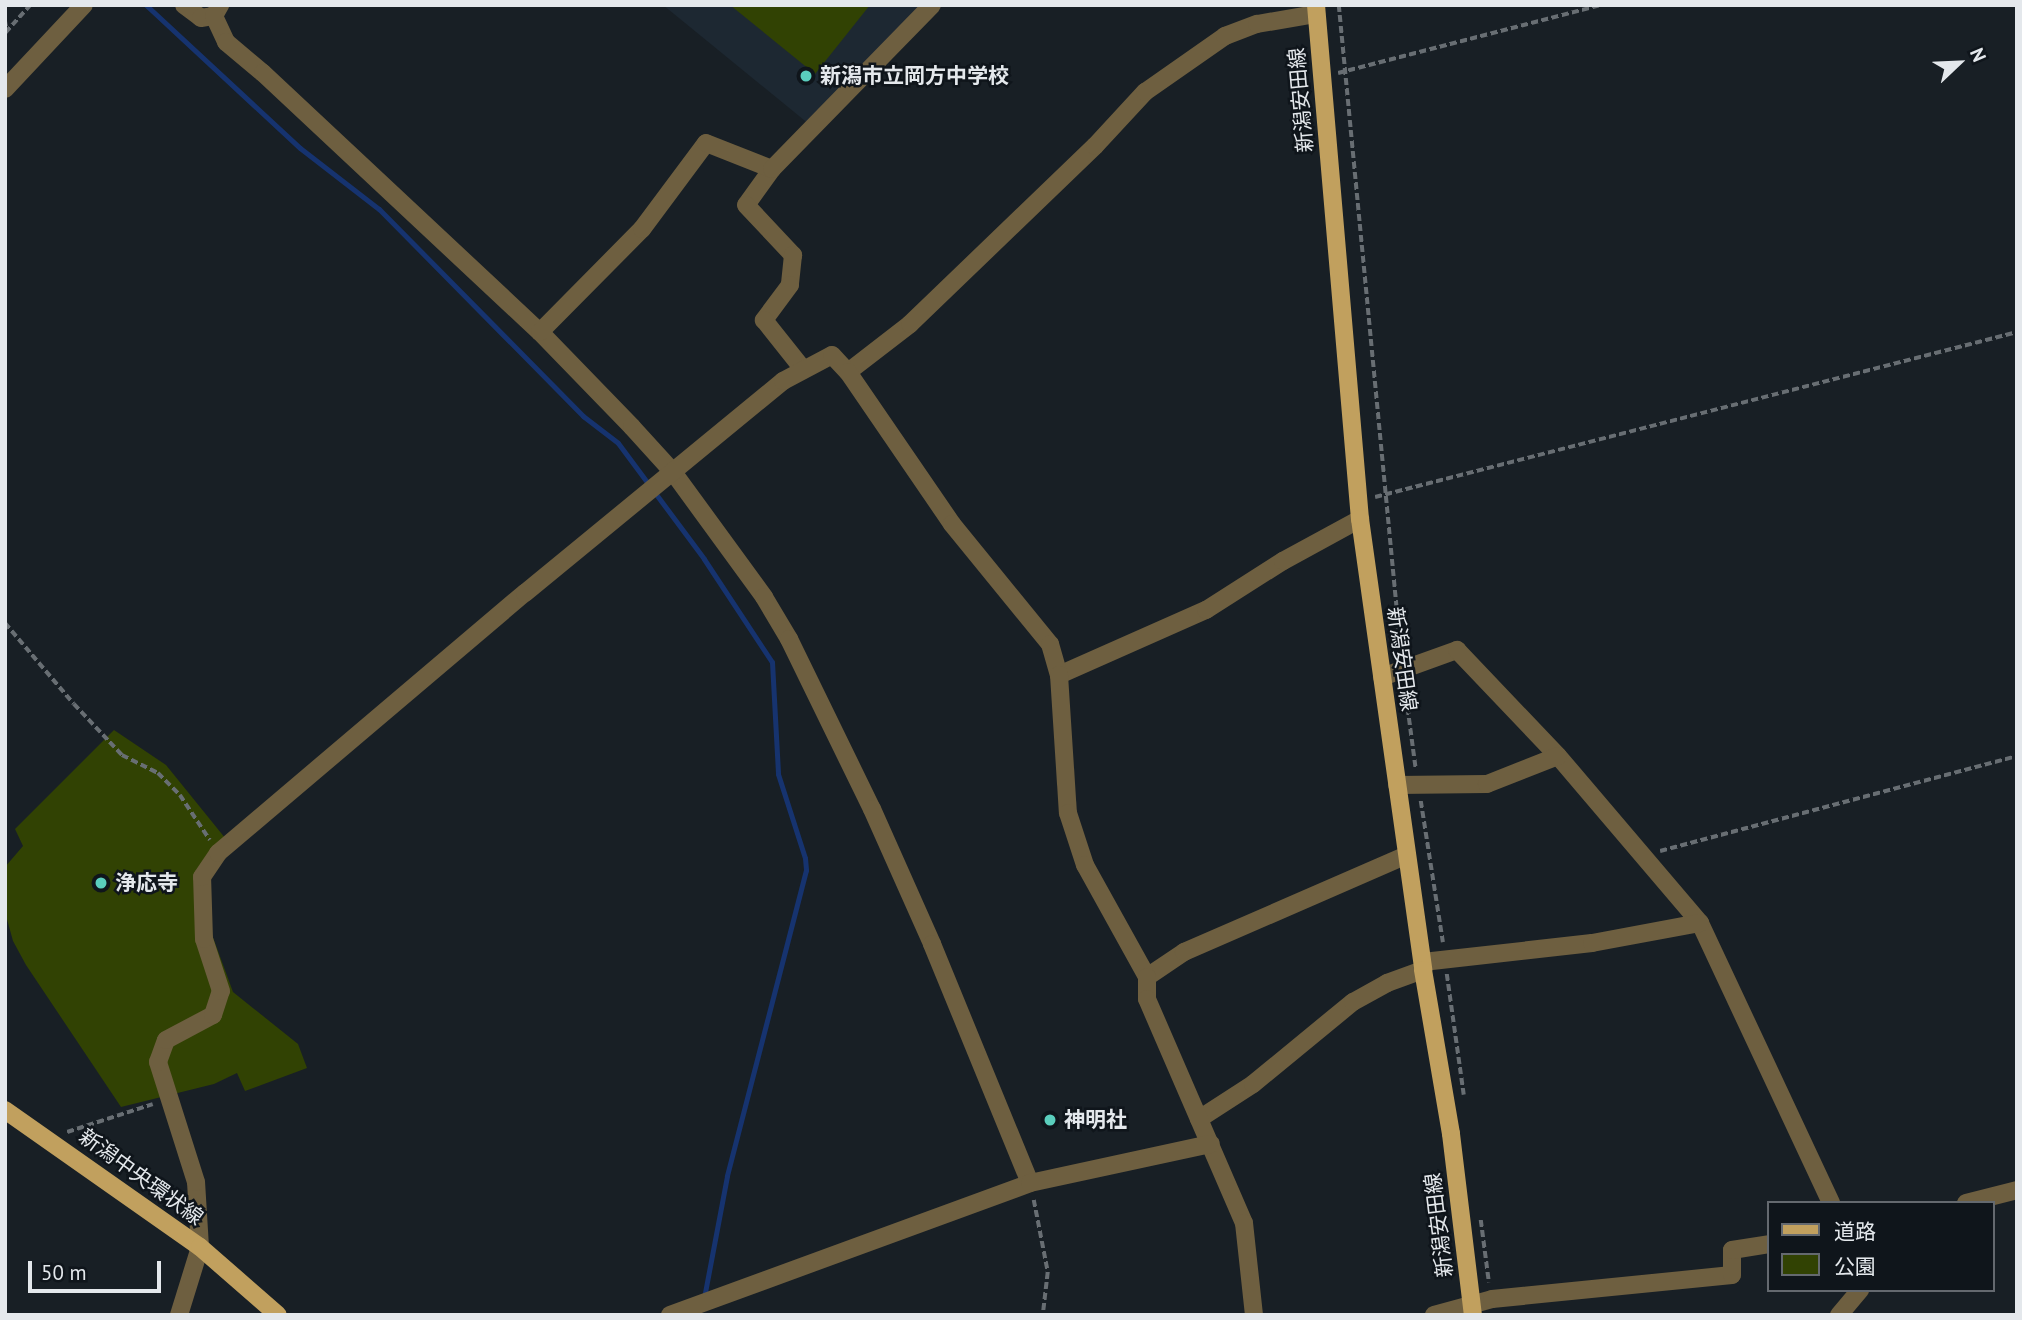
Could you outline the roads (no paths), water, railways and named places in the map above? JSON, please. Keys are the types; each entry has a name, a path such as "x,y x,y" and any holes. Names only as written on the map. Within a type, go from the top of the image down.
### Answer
{"main road":[{"name":"新潟安田線","path":"1316,9 1360,519 1423,967 1451,1134 1472,1310"},
{"name":"新潟中央環状線","path":"5,1110 200,1247 278,1315"}],"street":[{"path":"5,89 84,5"},
{"path":"184,5 201,18 217,11 226,42 263,73 540,332 673,472 764,597 789,639 872,809 921,919 1030,1183"},
{"path":"803,369 764,320 790,285 793,255 746,205 772,169 932,5"},
{"path":"848,372 910,324 1095,146 1145,92 1225,36 1256,24 1316,9"},
{"path":"540,332 642,229 706,143 772,169"},
{"path":"178,1315 200,1247 196,1182 172,1098 158,1062 166,1040 213,1015 222,991 204,939 202,877 218,853 783,381 832,355 848,372 951,524 1050,644 1059,675 1068,813 1085,865 1147,977 1147,999 1244,1223 1254,1315"},
{"path":"1059,675 1206,610 1283,561 1360,519"},
{"path":"1382,677 1457,650 1558,755 1700,922 1830,1201"},
{"path":"1397,785 1488,784 1558,755"},
{"path":"1147,977 1184,953 1407,855"},
{"path":"1199,1119 1253,1084 1353,1002 1423,967 1592,943 1700,922"},
{"path":"670,1315 1030,1183 1211,1144"},
{"path":"1974,1201 2017,1190"},
{"path":"1434,1315 1472,1310 1492,1299 1732,1275 1732,1250 1766,1244"},
{"path":"1839,1315 1858,1292"}],"waterway":[{"path":"146,5 300,148 379,209 583,416 618,443 704,559 772,662 778,774 805,858 806,870 727,1176 704,1298"}],"place":[{"name":"新潟市立岡方中学校","path":"806,76"},
{"name":"浄応寺","path":"101,883"},
{"name":"神明社","path":"1050,1120"}]}
